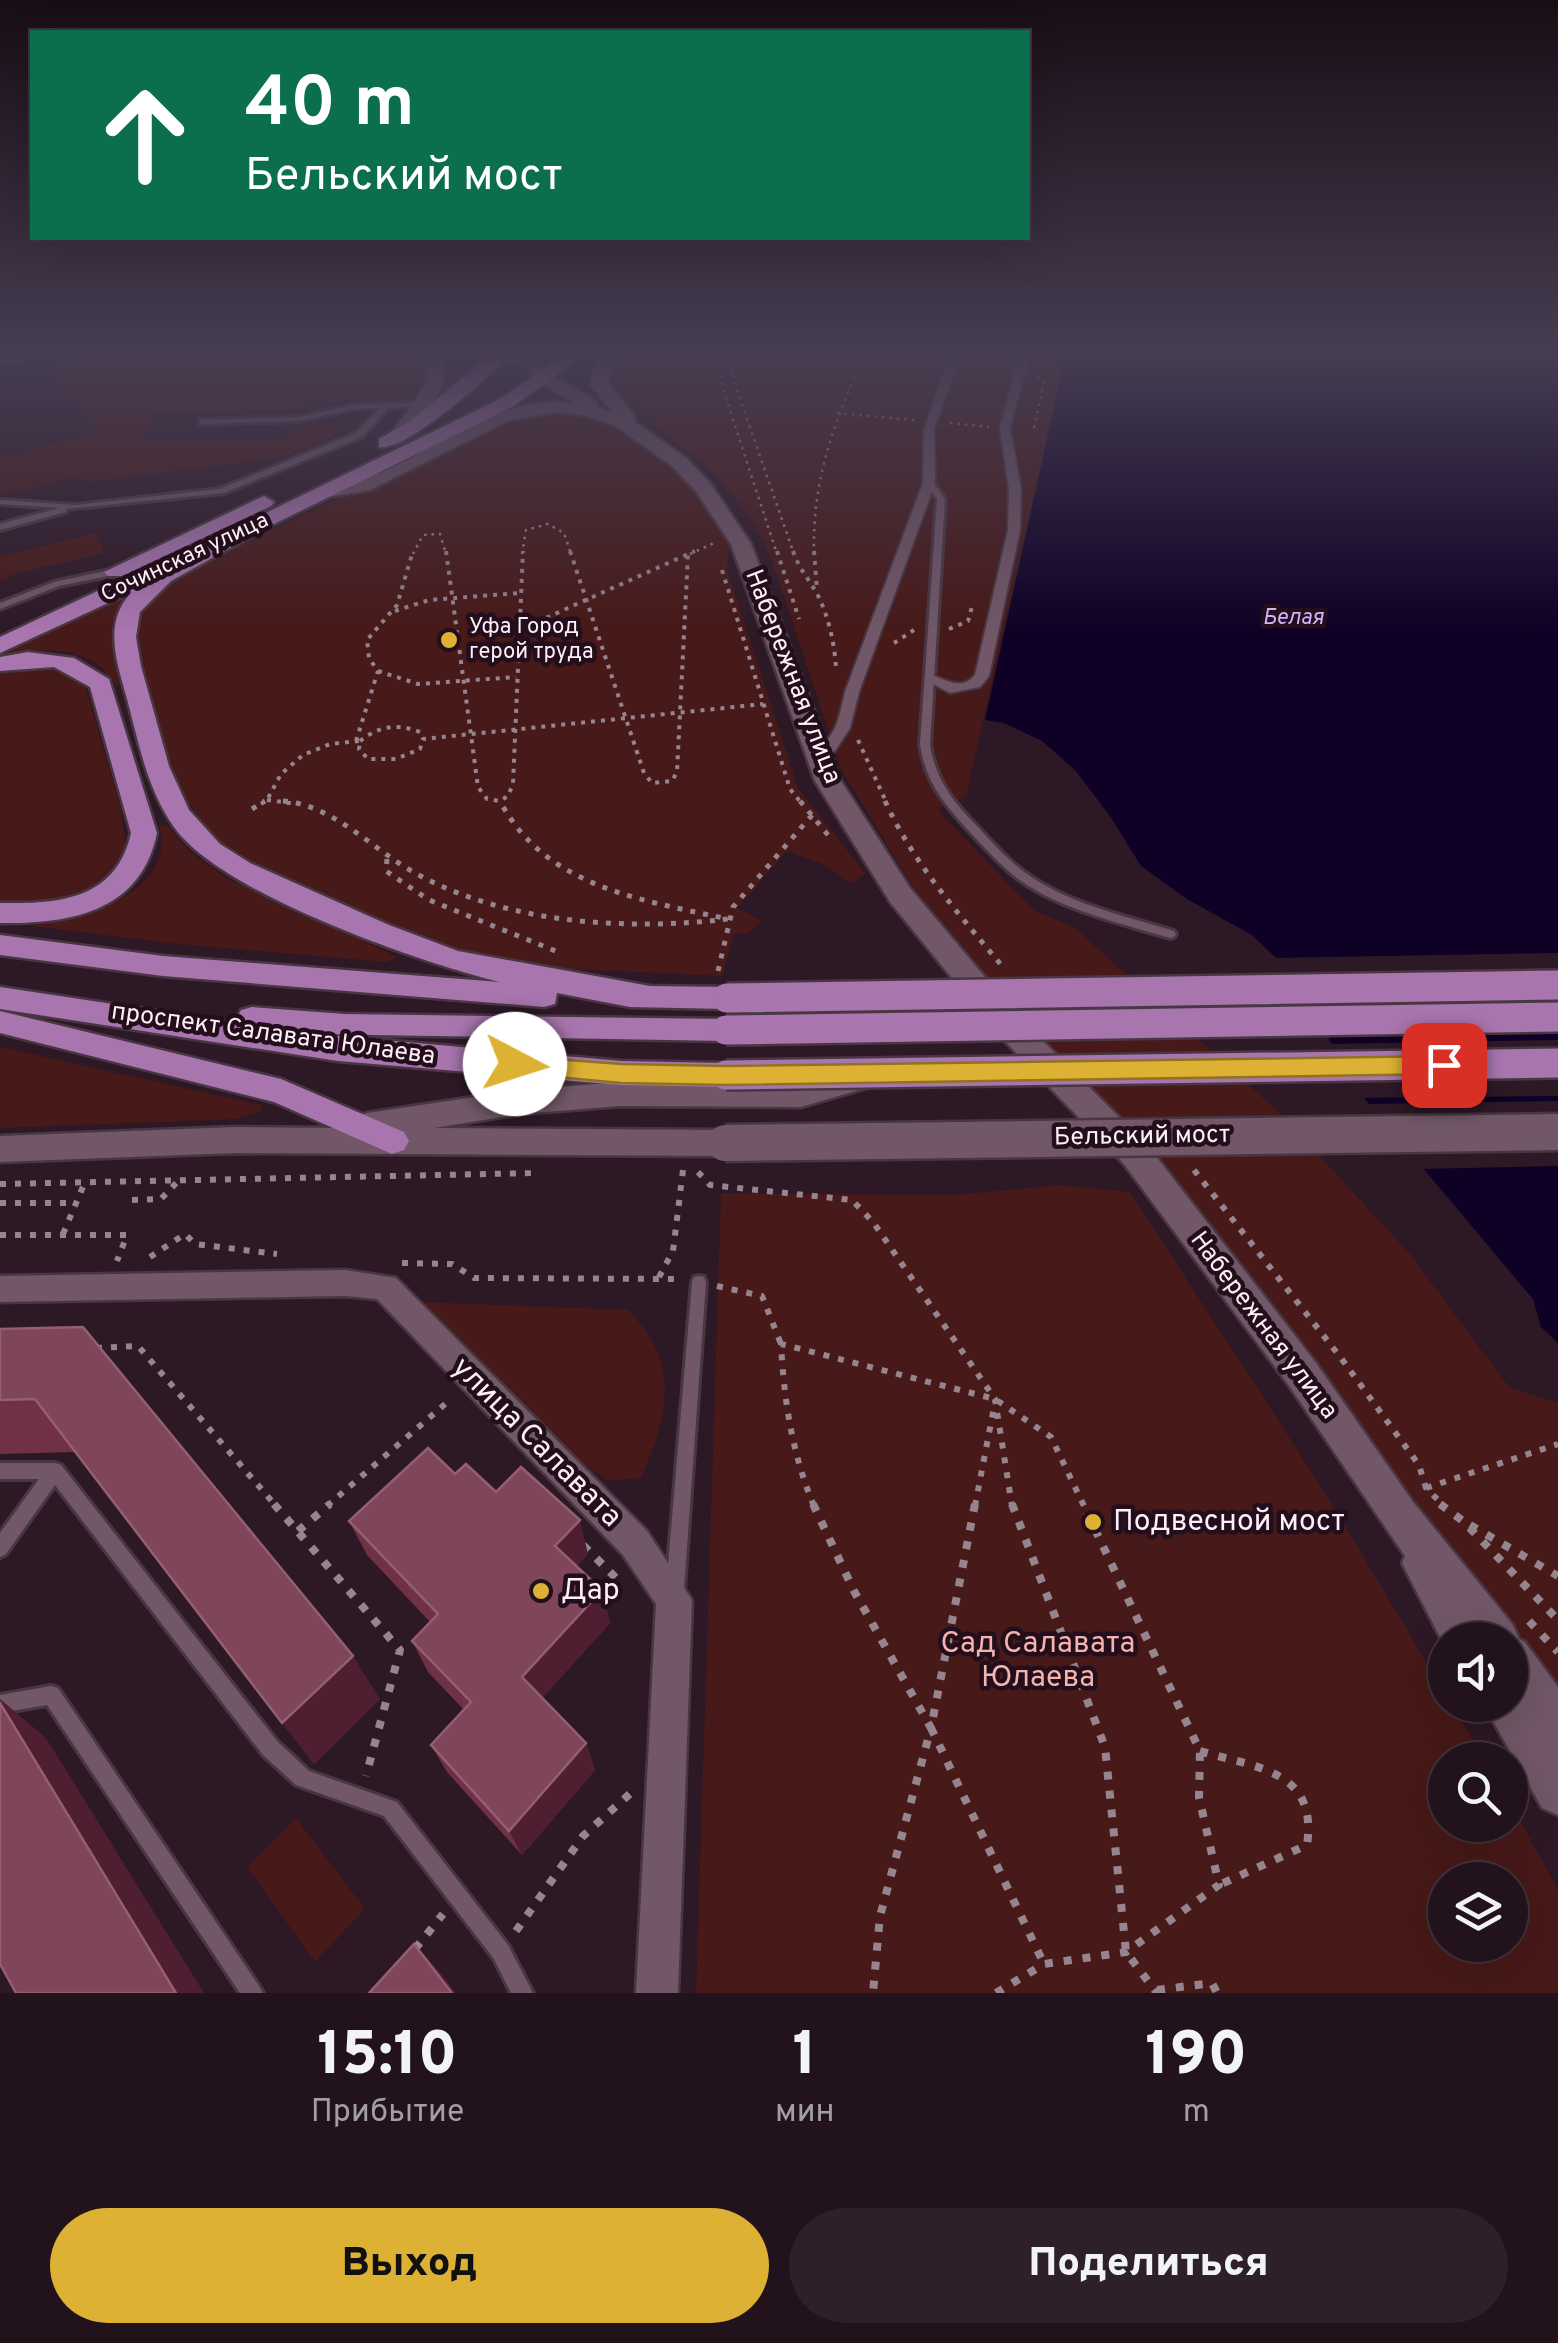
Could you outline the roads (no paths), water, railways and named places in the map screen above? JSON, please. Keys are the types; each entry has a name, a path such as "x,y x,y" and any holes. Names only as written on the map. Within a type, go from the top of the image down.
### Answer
{"main road":[{"name":"Сочинская улица","path":"0,628 380,446"},
{"name":"Сочинская улица","path":"0,646 419,446"},
{"path":"264,521 242,538 147,590 134,603 126,623 131,669 147,730 168,796 184,823 205,846 241,870 409,944 519,976 649,996"},
{"path":"0,664 32,658 59,659 85,668 101,684 144,833 143,855 133,872 113,888 64,910 35,914 0,912"},
{"path":"0,945 163,966 518,996 649,996 721,979 1558,986"},
{"path":"15,1000 344,1025 726,1030 1558,1017"},
{"name":"проспект Салавата Юлаева","path":"15,1000 338,1049 726,1085"},
{"path":"0,1022 281,1091 378,1134"},
{"path":"874,1073 1558,1063"}],"street":[{"path":"318,496 362,486 447,446"},
{"name":"Набережная улица","path":"654,446 695,478 728,520 754,575 816,753 852,823 900,895 1006,1023 1136,1155 1303,1375 1413,1502 1487,1622"},
{"path":"816,753 830,748 843,728 852,692 929,483 929,446"},
{"path":"931,679 950,689 975,684 982,676 1014,530 1015,489 1007,446"},
{"path":"0,1149 378,1134 521,1102 726,1085 801,1095 874,1073"},
{"name":"Бельский мост","path":"378,1134 718,1156 1558,1132"},
{"name":"улица Салавата","path":"0,1289 346,1283 385,1287 635,1543 674,1600"},
{"name":"Набережная улица","path":"1413,1502 1458,1622"},
{"path":"656,1993 674,1600"},
{"path":"1528,1683 1558,1726"},
{"path":"1516,1722 1558,1792"}],"lane":[{"path":"0,526 76,507 221,491 335,446"},
{"path":"929,483 941,499 925,744 927,772 942,796 996,853 1030,881 1094,910 1170,934"},
{"path":"0,502 76,507"},
{"path":"0,606 57,584 115,572"},
{"path":"674,1600 699,1282"},
{"path":"0,1471 55,1471"},
{"path":"0,1548 55,1471"},
{"path":"55,1471 270,1748 303,1778 390,1810 500,1952 522,1993"},
{"path":"0,1704 51,1695 252,1993"}],"water":[{"name":"Белая","path":"1045,446 1558,446 1558,1343 1541,1327 1533,1299 1358,1091 1293,974 1252,935 1187,899 1141,866 1075,770 1042,741 1004,723 985,720"}],"place":[{"name":"Уфа Город герой труда","path":"449,640"},
{"name":"Подвесной мост","path":"1093,1522"},
{"name":"Дар","path":"541,1591"}],"park label":[{"name":"Сад Салавата Юлаева","path":"1038,1661"}]}
